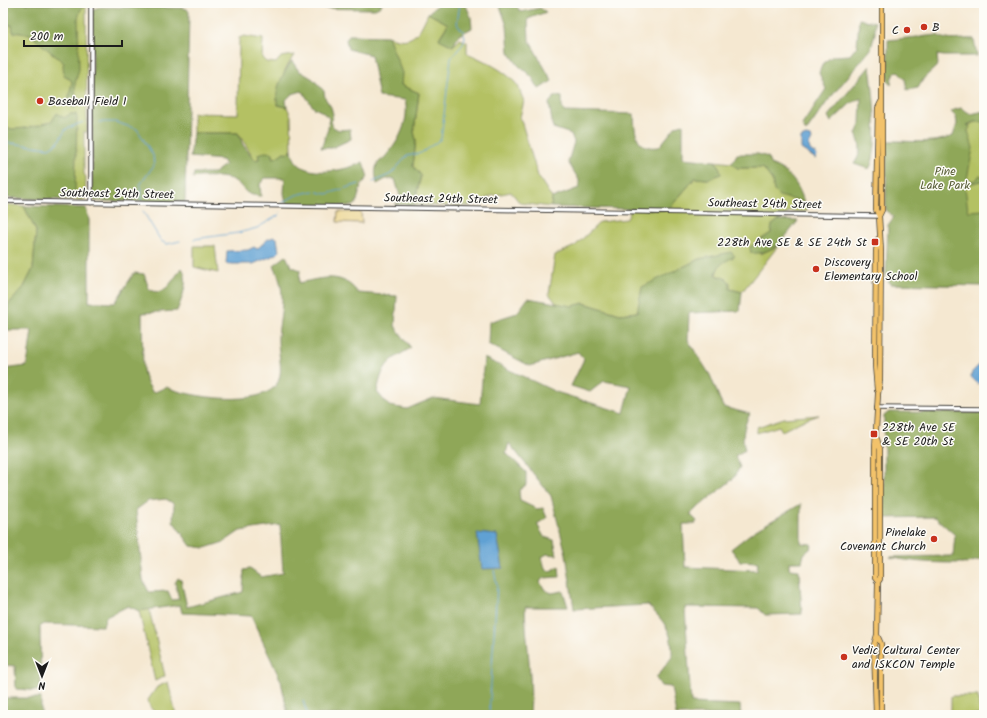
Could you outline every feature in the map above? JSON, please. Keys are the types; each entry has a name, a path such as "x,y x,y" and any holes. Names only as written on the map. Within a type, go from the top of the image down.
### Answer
{"main road":[{"path":"879,715 876,705 874,645 877,635 878,582 875,578 875,448 877,438 877,408 880,380 881,251 879,216 876,210 880,141 878,108 881,102 882,3"},
{"path":"878,394 875,378 876,251 879,234"},
{"path":"876,312 880,331"},
{"path":"877,635 881,644 879,715"}],"street":[{"path":"91,3 91,203"},
{"name":"Southeast 24th Street","path":"3,201 879,216"},
{"path":"877,408 984,409"}],"green space":[{"path":"3,3 86,5 87,133 84,131 84,174 86,177 85,200 3,198"},
{"path":"3,3 86,5 81,9 78,18 79,69 75,84 75,108 68,105 72,81 64,75 64,63 28,33 13,32 12,25 3,26"},
{"path":"288,3 382,3 381,6 375,9 288,8"},
{"path":"440,3 465,3 471,17 472,28 459,35 453,46 439,39 448,24 428,13"},
{"path":"499,3 515,3 520,12 540,8 546,12 528,19 529,40 552,81 539,89 532,77 518,65 509,52 507,26"},
{"path":"96,8 182,8 187,9 189,12 185,202 95,201 92,198 93,11"},
{"path":"428,13 448,24 439,38 453,46 460,39 467,42 467,53 501,71 518,86 524,101 520,117 538,176 552,198 551,207 520,203 511,192 491,196 470,206 414,205 421,176 413,166 416,140 414,132 419,93 401,85 401,73 388,36 403,40 409,39 418,32"},
{"path":"859,19 875,22 875,33 871,49 827,102 806,132 802,125 826,89 819,73 823,63 833,56 850,55 857,46"},
{"path":"349,35 388,36 402,73 401,85 419,93 414,132 416,140 413,166 421,175 414,205 394,204 398,202 400,196 395,179 386,179 377,184 376,174 379,162 395,145 405,123 405,100 379,97 371,55 348,49 346,40"},
{"path":"937,35 950,40 974,39 977,56 937,55 938,65 924,78 918,88 907,90 905,79 897,71 892,77 891,85 888,82 888,40"},
{"path":"244,36 263,39 262,58 266,62 276,63 281,57 294,55 285,70 278,105 287,107 291,116 292,150 288,153 284,152 277,157 273,158 273,154 255,160 238,133 193,133 193,113 238,114 239,38"},
{"path":"292,61 298,70 313,79 324,91 325,98 331,107 333,114 331,121 333,127 339,130 350,129 351,139 332,148 321,148 328,129 329,118 321,111 314,108 302,91 292,94 286,100 287,107 278,105 278,87"},
{"path":"870,66 875,119 875,148 873,160 869,169 854,164 860,150 856,134 860,125 861,98 850,104 831,122 828,116"},
{"path":"555,96 562,97 562,107 564,112 634,114 636,134 641,143 645,146 659,147 676,126 683,124 683,158 714,161 719,165 721,174 708,179 695,178 668,210 551,207 552,198 579,188 579,180 568,162 574,142 571,134 553,128 549,103"},
{"path":"961,108 971,114 984,111 984,122 974,122 967,125 970,126 968,131 973,148 967,179 975,181 979,176 984,176 984,180 966,185 965,187 968,211 984,210 984,286 890,284 886,275 888,225 894,217 886,210 887,141 935,142 953,136 957,124 956,117 951,112"},
{"path":"57,113 64,118 70,114 76,114 77,118 75,193 71,200 9,198 4,191 3,185 3,128 28,128 40,125 52,121"},
{"name":"Pine Lake Park","path":"981,121 984,122 984,218 886,210 887,141 936,141 951,137 968,126"},
{"path":"193,133 238,133 243,145 255,160 259,159 258,154 268,152 273,154 273,158 284,152 288,153 292,150 295,160 301,166 310,170 333,171 355,166 363,162 368,177 361,186 356,204 353,206 286,204 284,193 285,178 265,178 260,184 261,196 247,193 237,183 230,179 213,177 193,178 194,173 214,173 225,165 222,160 190,157"},
{"path":"737,154 758,154 768,157 770,164 782,170 792,178 802,195 804,202 779,196 774,191 772,180 763,168 737,168 732,163"},
{"path":"714,161 732,163 737,168 763,168 772,180 774,191 787,198 795,198 804,202 807,211 789,212 773,225 771,233 760,240 760,254 778,246 742,292 730,289 721,278 716,275 720,264 730,258 699,259 682,268 637,312 620,314 584,303 572,307 557,304 549,294 555,255 575,246 600,222 627,219 631,209 668,210 695,178 708,179 719,165"},
{"path":"3,204 24,206 36,231 33,269 24,287 8,305 6,330 3,330"},
{"path":"24,206 86,208 89,219 89,302 115,303 134,273 144,274 149,289 160,291 168,286 182,268 185,283 183,295 177,311 142,313 143,371 146,381 153,393 166,387 177,391 208,397 243,398 258,396 270,390 278,382 280,377 280,365 278,336 282,293 281,284 274,265 286,256 291,266 300,270 299,283 316,279 331,278 345,281 358,293 397,296 395,326 411,348 396,357 387,365 381,375 377,392 389,406 407,409 433,398 480,404 484,358 556,392 624,413 631,386 604,381 590,392 571,386 584,359 578,352 530,366 488,344 489,322 517,313 528,298 572,306 584,303 620,314 637,312 642,287 699,259 731,252 735,256 720,265 716,275 727,279 730,283 730,289 742,292 740,311 689,313 688,340 710,375 723,407 750,414 744,431 743,441 745,450 735,456 740,467 733,479 690,514 697,521 695,524 683,524 685,567 757,570 758,562 740,561 731,549 754,531 801,504 801,543 811,544 812,547 804,554 802,562 789,562 789,569 799,570 802,614 765,615 758,608 685,607 691,703 740,705 741,715 676,715 671,687 661,686 656,678 672,657 671,640 667,628 648,605 574,609 566,554 551,496 509,443 506,453 526,472 526,485 519,490 520,501 537,509 543,508 547,518 537,524 544,537 554,540 557,555 547,554 542,557 545,569 549,571 559,566 560,577 543,578 540,582 545,590 552,593 563,591 568,607 525,607 531,688 530,715 509,715 508,712 502,715 288,715 281,681 251,616 182,613 180,605 139,611 128,606 106,617 103,626 43,624 40,627 41,691 16,689 15,666 3,665 3,369 27,366 32,330 6,330 8,305 24,287 33,269 36,231","holes":["166,499 174,504 173,521 191,546 205,548 224,542 240,531 280,525 283,573 261,577 250,569 244,570 243,592 187,607 181,580 178,578 175,583 179,599 172,600 168,591 149,592 143,580 136,510 148,501"]},
{"path":"779,220 798,221 783,239 773,248 759,253 751,253 750,247 771,233 772,225"},
{"path":"194,246 215,246 218,273 194,267"},
{"path":"889,412 984,413 984,560 966,563 937,563 918,562 890,557 953,556 955,535 935,517 884,518 884,416"},
{"path":"819,415 802,421 782,431 779,426 757,433 757,427 784,418"},
{"path":"149,609 165,676 155,681 139,611"},
{"path":"168,682 176,715 157,715 150,707 148,700 157,687"},
{"path":"951,696 978,696 979,707 982,707 983,715 951,715"},
{"path":"3,698 41,698 41,715 3,715"}],"sand":[{"path":"338,212 361,212 362,223 337,222"}],"water":[{"path":"806,136 812,139 809,145 810,150 817,155 816,159 801,149 801,138"},
{"path":"274,237 277,238 279,252 277,254 253,264 226,264 227,251 248,250 254,247 257,249 268,239"},
{"path":"984,360 984,382 978,384 971,377 972,372"},
{"path":"477,533 497,535 503,568 482,569"}],"waterway":[{"path":"373,182 391,174 407,156 421,153 441,139 451,58 463,44 465,37 463,31 457,24 460,3"},
{"path":"3,142 49,148 58,142 66,129 83,122"},
{"path":"99,122 115,122 137,129 153,155 154,165 140,185 141,200"},
{"path":"282,203 296,195 313,191 327,194 359,184"},
{"path":"143,211 161,241 167,244 180,241"},
{"path":"194,239 238,233 257,228 279,215 280,212"},
{"path":"489,715 497,586 494,570"},
{"path":"303,701 308,715"}],"place":[{"name":"B","path":"924,27"},
{"name":"C","path":"907,30"},
{"name":"Baseball Field 1","path":"40,101"},
{"name":"228th Ave SE & SE 24th St","path":"875,242"},
{"name":"Discovery Elementary School","path":"816,269"},
{"name":"228th Ave SE & SE 20th St","path":"874,434"},
{"name":"Pinelake Covenant Church","path":"934,539"},
{"name":"Vedic Cultural Center and ISKCON Temple","path":"844,657"}]}
